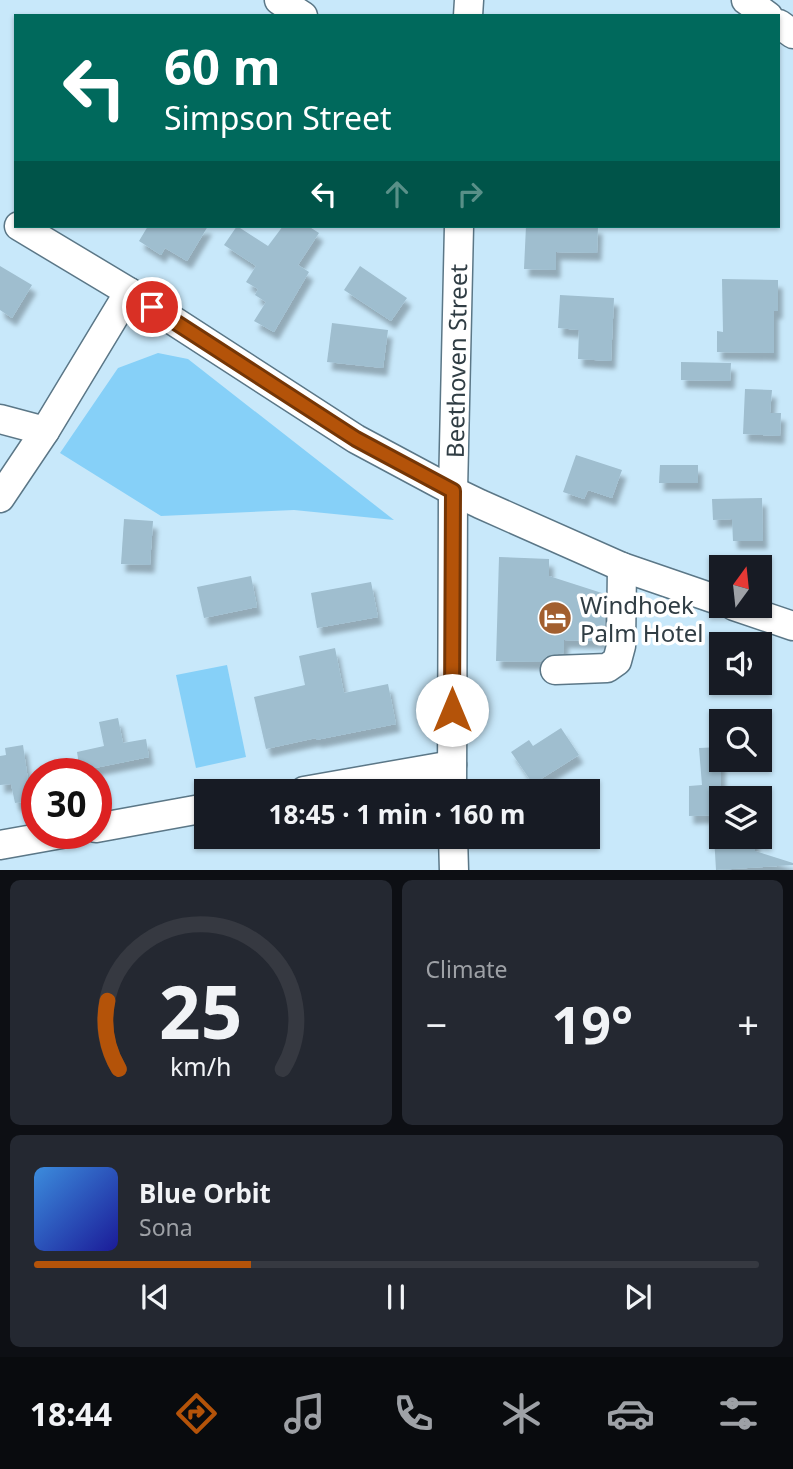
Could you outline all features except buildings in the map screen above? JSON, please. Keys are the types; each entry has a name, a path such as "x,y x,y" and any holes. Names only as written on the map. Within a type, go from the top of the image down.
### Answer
{"street":[{"path":"279,0 300,14"},
{"path":"746,0 765,14"},
{"path":"22,228 129,292 356,439 480,504 622,567 709,597"},
{"name":"Beethoven Street","path":"452,778 453,491 459,228"},
{"path":"0,498 45,431 129,292"},
{"path":"0,419 45,431"},
{"path":"555,670 607,668 617,661 621,646 622,567"},
{"path":"769,618 793,626"},
{"path":"112,825 194,810"},
{"path":"0,845 21,841"},
{"path":"453,849 454,870"}],"shaded area":[{"path":"158,353 188,359 394,520 294,510 161,516 60,453 118,368"},
{"path":"227,665 246,757 196,768 176,675"}],"place":[{"name":"Windhoek Palm Hotel","path":"555,618"}],"route":[{"path":"152,307 356,439 453,491 452,710"}]}
